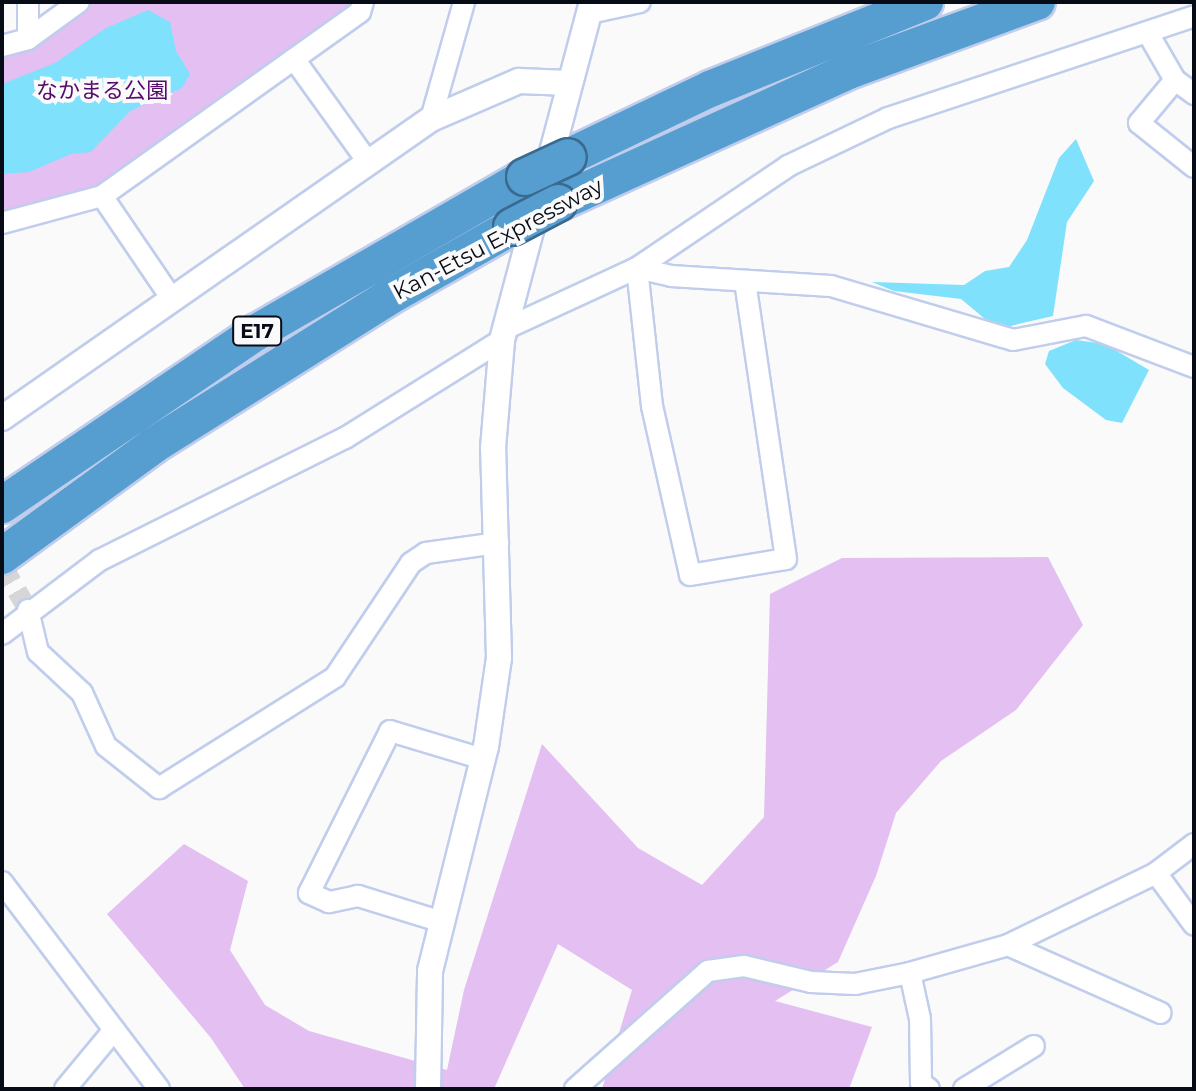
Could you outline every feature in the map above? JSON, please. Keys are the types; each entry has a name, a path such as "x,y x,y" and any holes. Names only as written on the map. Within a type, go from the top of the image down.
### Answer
{"highway":[{"name":"Kan-Etsu Expressway","path":"2,505 134,410 257,332 525,177 710,89 925,2"},
{"name":"Kan-Etsu Expressway","path":"2,556 154,445 387,298 512,227 837,76 1037,2"}],"street":[{"path":"28,2 28,39"},
{"path":"2,46 28,39 79,2"},
{"path":"2,223 102,196 360,12 363,2"},
{"path":"431,119 464,2"},
{"path":"428,1089 430,971 439,921 483,759 499,658 493,448 503,334 590,7 640,2"},
{"path":"2,634 28,610 100,560 345,438 503,334 637,268 788,166 888,118 1149,35 1194,16"},
{"path":"1149,35 1175,80 1194,94"},
{"path":"294,59 368,162"},
{"path":"1175,80 1139,123 1194,167"},
{"path":"2,418 431,119 519,81 569,83"},
{"path":"102,196 172,299"},
{"path":"637,268 745,281 831,286 1013,340 1086,326 1194,367"},
{"path":"637,268 652,406 690,575 786,559 745,281"},
{"path":"28,610 38,652 82,693 106,746 159,788 335,677 411,563 426,553 498,543"},
{"path":"439,921 358,896 329,902 309,893 390,731 483,759"},
{"path":"575,1089 708,971 744,966 811,982 855,984 910,973 1008,945 1156,873 1194,844"},
{"path":"1156,873 1194,925"},
{"path":"2,882 159,1089"},
{"path":"1008,945 1161,1013"},
{"path":"910,973 920,1019 921,1083 929,1089"},
{"path":"65,1089 114,1030"},
{"path":"964,1089 1034,1046"}],"green space":[{"name":"なかまる公園","path":"79,2 363,2 102,196 2,223 2,46"},
{"path":"1048,557 1083,625 1016,710 941,761 896,813 876,876 838,962 775,1001 872,1027 849,1089 602,1089 632,990 558,944 494,1089 245,1089 211,1038 107,914 184,844 248,881 230,950 265,1005 309,1031 447,1070 464,990 542,744 638,848 702,885 764,817 770,594 842,558"}],"water":[{"path":"148,10 170,22 176,51 190,74 182,88 130,111 91,152 71,154 29,172 2,174 2,84 55,63 106,28"},
{"path":"1076,139 1094,181 1067,222 1053,316 997,329 961,299 894,291 872,282 964,285 985,271 1009,267 1027,240 1059,158"},
{"path":"1076,340 1105,344 1149,370 1122,423 1106,420 1063,388 1045,364 1049,351"}],"tunnel":[{"path":"2,565 28,610"}]}
